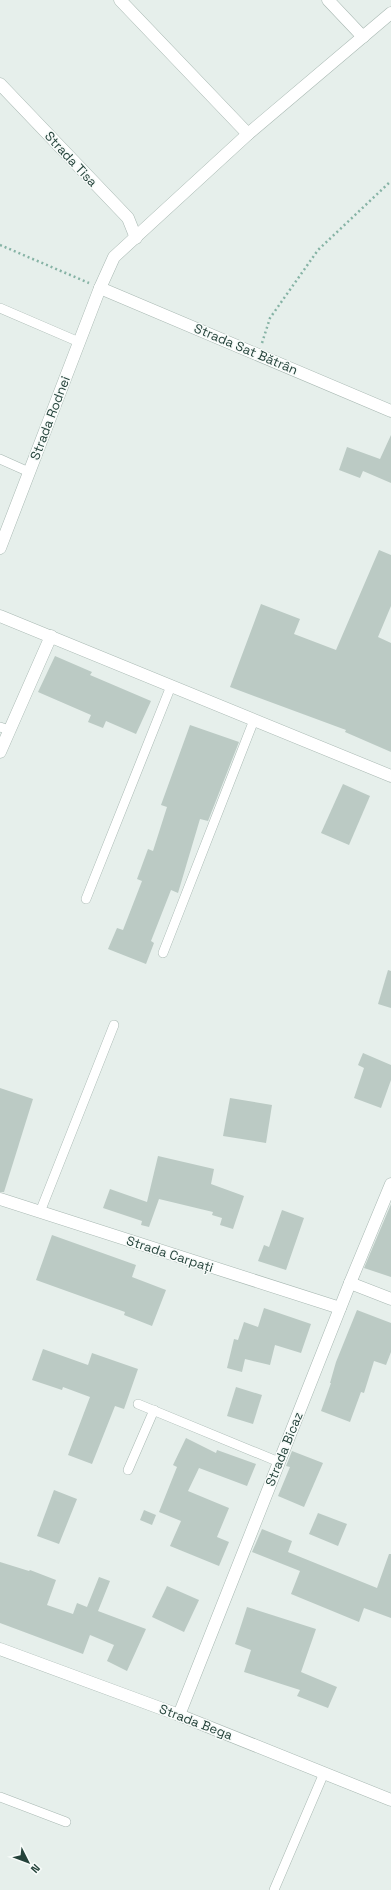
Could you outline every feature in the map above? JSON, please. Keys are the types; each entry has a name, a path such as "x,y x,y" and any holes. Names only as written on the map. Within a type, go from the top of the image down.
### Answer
{"street":[{"path":"120,0 248,134"},
{"path":"328,0 363,37"},
{"name":"Strada Rodnei","path":"0,548 100,288 114,257 248,134 391,13"},
{"name":"Strada Tisa","path":"0,84 128,218 136,238"},
{"name":"Strada Sat Bătrân","path":"100,288 391,411"},
{"path":"0,616 391,776"},
{"path":"0,752 5,728 50,636"},
{"name":"Strada Bicaz","path":"179,1715 340,1308 391,1184"},
{"name":"Strada Carpați","path":"0,1199 340,1308"},
{"path":"350,1283 391,1299"},
{"name":"Strada Bega","path":"0,1649 179,1715 391,1800"}],"lane":[{"path":"0,308 79,342"},
{"path":"0,459 29,472"},
{"path":"86,899 171,686"},
{"path":"163,953 254,720"},
{"path":"40,1212 114,1025"},
{"path":"138,1404 279,1462"},
{"path":"128,1470 154,1410"},
{"path":"274,1890 324,1773"},
{"path":"0,1797 66,1822"}],"path":[{"path":"258,355 270,318 318,250 391,181"},
{"path":"0,245 100,288"}],"building":[{"path":"391,435 391,483 363,471 360,478 339,470 347,447 380,459"},
{"path":"379,550 391,555 391,606 378,637 391,643 391,752 345,732 346,730 230,687 261,604 300,619 294,634 336,650"},
{"path":"55,656 92,672 90,675 151,701 136,734 106,721 103,728 88,722 91,715 38,692"},
{"path":"190,725 239,742 208,821 200,819 178,893 171,890 151,941 154,943 146,964 108,949 117,928 123,930 142,881 137,879 148,849 153,851 167,807 161,805"},
{"path":"343,784 370,796 349,845 321,833"},
{"path":"388,970 391,971 391,1008 378,1004"},
{"path":"363,1053 391,1065 391,1080 381,1108 354,1098 364,1068 358,1065"},
{"path":"0,1088 33,1099 4,1192 0,1192"},
{"path":"230,1098 272,1105 266,1143 223,1136"},
{"path":"158,1156 214,1169 211,1184 244,1196 233,1229 220,1225 222,1218 212,1215 213,1212 159,1199 149,1227 141,1225 142,1221 103,1208 110,1189 147,1202"},
{"path":"391,1204 391,1277 364,1268"},
{"path":"282,1210 304,1218 286,1270 258,1261 264,1245 269,1247"},
{"path":"52,1235 136,1265 132,1277 166,1290 152,1326 124,1315 125,1312 36,1280"},
{"path":"264,1308 311,1324 301,1353 275,1345 270,1365 245,1359 242,1372 227,1368 234,1339 238,1340 244,1322 258,1327"},
{"path":"357,1310 391,1323 391,1352 386,1365 374,1361 364,1393 361,1392 350,1422 321,1411 331,1383 336,1362"},
{"path":"43,1349 88,1365 92,1353 138,1369 124,1409 115,1406 92,1464 68,1455 90,1397 63,1387 62,1390 32,1380"},
{"path":"236,1387 262,1395 253,1424 227,1416"},
{"path":"186,1438 216,1453 217,1450 256,1464 247,1486 199,1468 188,1491 229,1508 217,1537 229,1542 219,1566 170,1546 181,1521 159,1512 177,1467 173,1465"},
{"path":"292,1451 323,1463 304,1507 278,1496 290,1467 286,1466"},
{"path":"54,1490 77,1499 59,1544 37,1536"},
{"path":"144,1510 156,1515 152,1525 140,1520"},
{"path":"318,1513 347,1524 338,1546 309,1534"},
{"path":"262,1529 292,1541 288,1552 377,1588 389,1554 391,1554 391,1618 364,1608 359,1622 291,1594 300,1571 252,1552"},
{"path":"0,1562 29,1571 30,1570 56,1580 47,1605 73,1614 77,1603 87,1607 99,1577 110,1581 98,1611 146,1629 127,1671 107,1661 114,1645 90,1635 83,1654 0,1623"},
{"path":"167,1586 199,1600 184,1632 152,1617"},
{"path":"247,1607 316,1629 301,1672 337,1687 328,1708 297,1696 300,1690 244,1672 251,1650 235,1644"}]}
